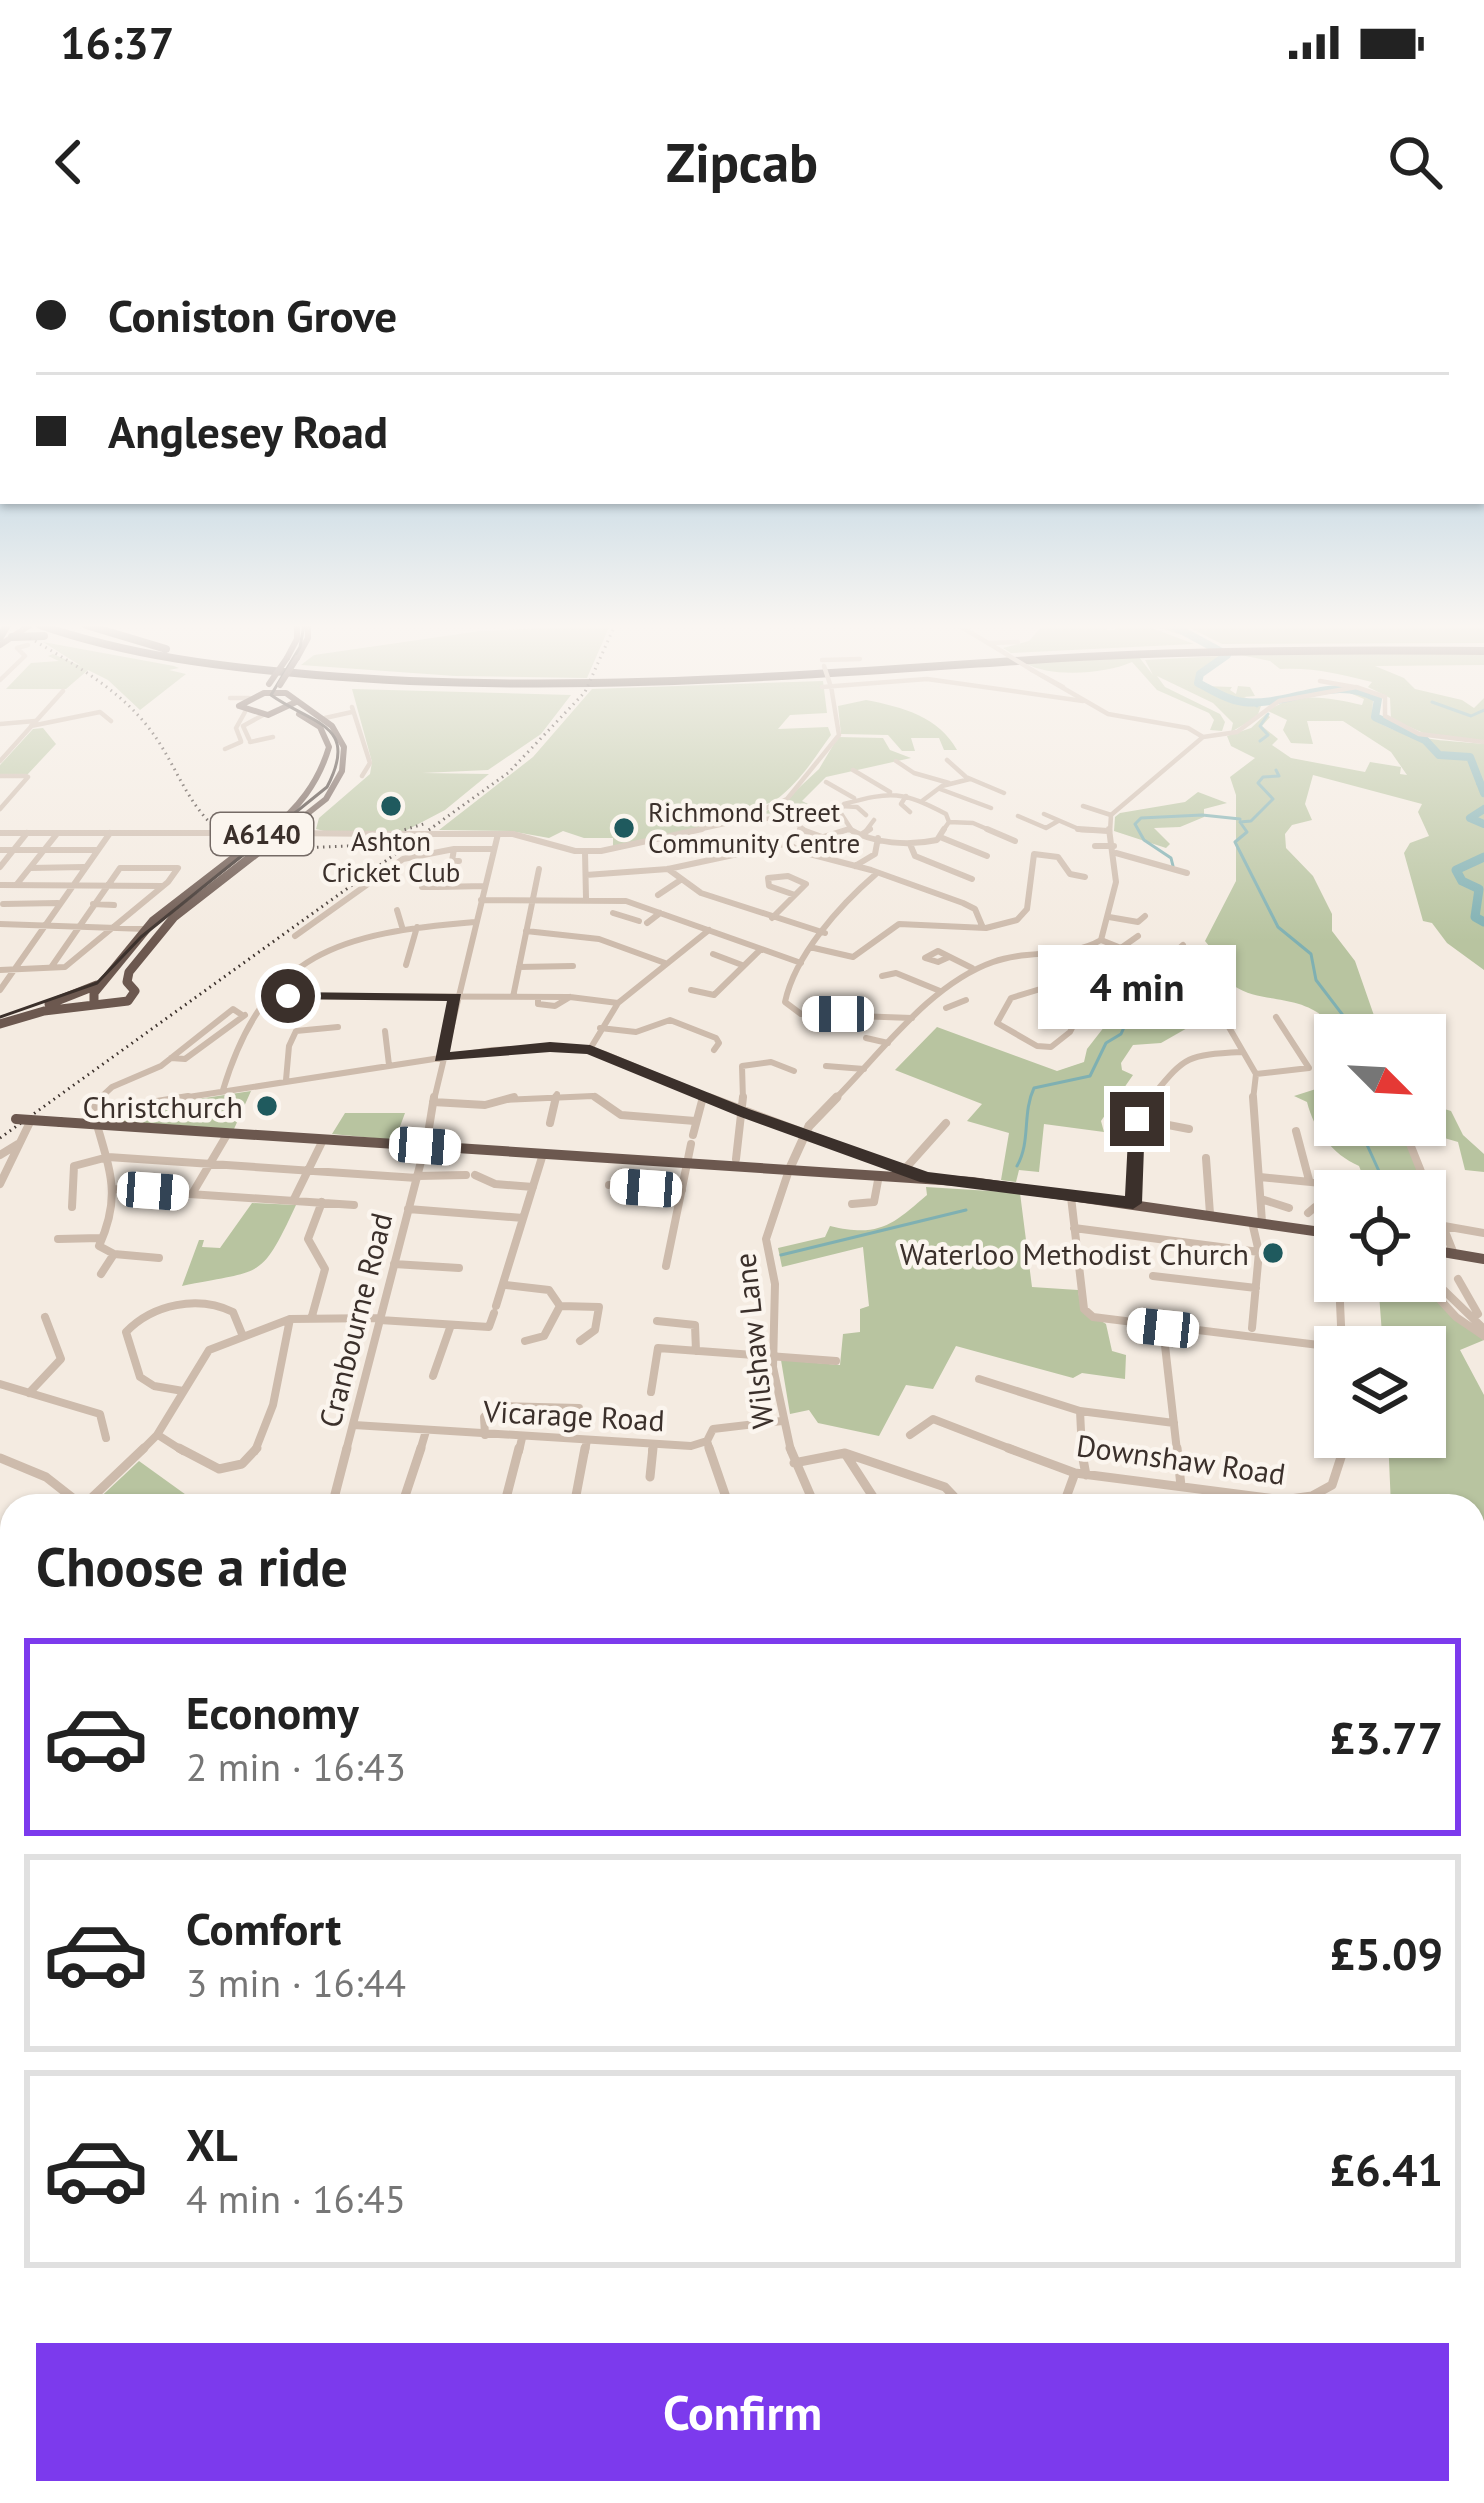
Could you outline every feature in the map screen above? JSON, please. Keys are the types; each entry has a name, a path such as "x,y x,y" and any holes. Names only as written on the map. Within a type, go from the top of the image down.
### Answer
{"highway":[{"name":"A6140","path":"41,1006 99,989 146,929 308,795 328,764 329,747 322,731"},
{"name":"A6140","path":"0,1018 128,1000 135,992 128,984 131,968 170,921 326,799 344,765 342,740 335,731"},
{"name":"A6140","path":"0,1018 91,989 129,956"},
{"path":"94,1003 99,989 128,984"},
{"path":"2,1118 28,1126 96,1120 228,1133 926,1178 1314,1230"},
{"path":"1446,1253 1484,1259"}],"street":[{"path":"0,761 28,731"},
{"path":"238,731 246,741"},
{"path":"244,731 246,741"},
{"path":"359,731 370,763 362,776"},
{"path":"756,829 759,812 787,800 820,767 838,731"},
{"path":"1195,731 1203,737"},
{"path":"1197,731 1215,734"},
{"path":"1101,940 1115,850 1108,831 1111,815 1203,737 1239,731"},
{"path":"1411,731 1432,738 1484,742"},
{"path":"225,749 273,736"},
{"path":"947,760 970,779 1004,793"},
{"path":"896,761 914,773 949,783"},
{"path":"853,770 890,792"},
{"path":"0,776 28,776 0,809"},
{"path":"920,801 931,799 949,783 970,779"},
{"path":"826,782 854,798"},
{"path":"940,788 991,808"},
{"path":"841,808 854,798 890,792 942,811 949,822"},
{"path":"907,795 901,805 910,812"},
{"path":"1083,806 1111,815"},
{"path":"0,833 498,834 532,836 585,852 817,808 857,807 866,815"},
{"path":"841,808 849,829 860,836 910,844 932,843 949,822"},
{"path":"1044,814 1081,830 1108,831"},
{"path":"1018,816 1046,829 1059,820"},
{"path":"791,819 801,830 821,838 849,829"},
{"path":"860,836 874,820"},
{"path":"300,822 296,828 310,834"},
{"path":"949,822 973,824 1015,841"},
{"path":"703,828 711,838"},
{"path":"0,867 28,833"},
{"path":"1,905 57,833"},
{"path":"0,990 110,833"},
{"path":"244,833 253,838 250,843"},
{"name":"Cranbourne Road","path":"335,1494 426,1143 441,1058 498,834"},
{"path":"940,837 987,856"},
{"path":"855,866 875,854 878,838"},
{"path":"657,840 665,850"},
{"path":"586,875 668,869 783,841 804,856 855,866 970,906 983,928"},
{"path":"910,844 915,856 972,880"},
{"path":"1095,846 1187,873"},
{"path":"295,936 403,859 454,849 494,849"},
{"path":"454,849 452,861 459,861"},
{"path":"0,850 98,850"},
{"path":"585,852 586,898"},
{"path":"814,948 857,956 882,931 898,924 983,928 1014,922 1026,910 1034,854 1058,857 1070,874 1085,877"},
{"path":"30,868 86,867"},
{"path":"0,970 56,966 117,925 178,868 124,867 93,904 56,966"},
{"path":"512,997 538,869"},
{"path":"668,869 679,881 772,918 825,933"},
{"path":"876,874 840,905 825,933 786,983 784,1002 801,1014 868,1009 912,1018"},
{"path":"772,918 797,895 806,884 779,875 766,881 797,895"},
{"path":"658,896 679,881"},
{"path":"0,885 163,886"},
{"path":"436,886 484,886"},
{"path":"481,900 586,898 640,905 800,963"},
{"path":"1,905 59,903"},
{"path":"93,904 114,905"},
{"path":"626,917 640,905"},
{"path":"397,910 403,930"},
{"path":"613,914 643,922 661,912"},
{"path":"1108,917 1138,922 1145,916"},
{"path":"172,1058 185,1059 324,956 403,930 475,922"},
{"path":"0,924 146,929"},
{"path":"406,965 417,928"},
{"path":"590,1049 618,1003 709,930"},
{"path":"526,931 599,939 666,963"},
{"path":"1120,948 1138,936"},
{"path":"789,1170 806,1135 864,1069 931,1000 972,968 1070,952 1101,940 1136,954"},
{"path":"1141,983 1183,945"},
{"path":"691,990 714,995 761,949"},
{"path":"1070,952 1141,983 1223,986 1232,993 1220,1010 1256,1074 1253,1102 1261,1198 1252,1328"},
{"path":"713,954 742,965"},
{"path":"950,956 972,968"},
{"path":"519,967 573,966"},
{"path":"1206,968 1222,974 1223,986"},
{"path":"882,976 889,978 899,970 940,992"},
{"path":"1088,997 1062,986 1039,985 1018,996 998,1015 998,1023 1036,1046 1051,1047 1070,1032 1088,997 1115,975"},
{"path":"266,996 538,997 538,1004 555,1006 570,997 618,1003"},
{"path":"931,1000 949,1007 967,1000"},
{"path":"159,1258 103,1251 100,1238 110,1222 115,1189 95,1106 116,1083 147,1076 233,1009 247,1015"},
{"path":"223,1090 247,1015"},
{"path":"1256,1074 1309,1068 1276,1016"},
{"path":"600,1028 636,1031 670,1020 716,1038 719,1043 714,1050"},
{"path":"286,1080 292,1034 302,1028 338,1028"},
{"path":"385,1031 389,1066"},
{"path":"866,1038 888,1043"},
{"path":"96,1120 286,1080 441,1058 550,1047 590,1049 703,1097 926,1178"},
{"path":"1133,1203 1137,1119 1182,1061 1199,1054 1242,1052"},
{"path":"736,1159 744,1112 744,1064 771,1062 794,1071"},
{"path":"826,1066 864,1069"},
{"path":"550,1123 556,1094"},
{"path":"433,1102 485,1105 519,1096 593,1096 621,1115 695,1121"},
{"path":"666,1265 703,1097"},
{"path":"1137,1119 1189,1129"},
{"path":"904,1170 946,1123"},
{"path":"0,1184 28,1126"},
{"path":"1297,1131 1309,1180"},
{"path":"192,1194 228,1133"},
{"path":"293,1201 323,1138"},
{"path":"0,1155 19,1143"},
{"path":"96,1494 158,1435 209,1350 242,1334 312,1316 490,1327 543,1154"},
{"path":"72,1207 74,1166 108,1157 417,1177 470,1175 495,1184 533,1187"},
{"path":"1206,1158 1210,1214"},
{"name":"Wilshaw Lane","path":"789,1170 766,1239 775,1284 773,1356 782,1421 809,1494"},
{"path":"852,1204 874,1202 879,1175"},
{"path":"1260,1177 1314,1181"},
{"path":"609,1185 682,1190"},
{"path":"115,1189 354,1205"},
{"path":"1070,1195 1084,1309 1093,1317 1314,1344"},
{"path":"1261,1198 1289,1208"},
{"path":"312,1316 325,1269 308,1239 322,1202"},
{"path":"1308,1213 1314,1208"},
{"path":"408,1209 523,1218"},
{"path":"1446,1227 1484,1233"},
{"path":"1074,1228 1259,1252"},
{"path":"1446,1234 1454,1254"},
{"path":"58,1240 100,1238"},
{"path":"101,1274 113,1254"},
{"path":"394,1264 459,1268"},
{"path":"1153,1276 1256,1288"},
{"path":"1446,1295 1460,1283 1478,1314"},
{"path":"506,1285 549,1290 560,1306"},
{"path":"580,1341 595,1330 600,1296"},
{"path":"1446,1300 1484,1333"},
{"path":"183,1391 157,1389 143,1384 136,1375 126,1332 135,1319 154,1311 212,1304 233,1312 242,1334"},
{"path":"560,1306 599,1307"},
{"path":"525,1341 544,1336 560,1306"},
{"path":"28,1394 62,1359 45,1317"},
{"path":"158,1435 212,1469 243,1464 254,1452 283,1365 290,1319"},
{"path":"657,1322 695,1325 696,1351"},
{"path":"433,1376 451,1324"},
{"path":"1163,1328 1181,1486"},
{"path":"651,1392 658,1348 836,1361"},
{"path":"979,1379 1080,1412 1174,1423"},
{"path":"0,1384 100,1414 106,1438"},
{"path":"485,1435 484,1417 498,1406 579,1408"},
{"path":"1069,1494 1080,1474 1080,1412"},
{"name":"Downshaw Road","path":"910,1435 933,1419 1080,1474 1211,1494"},
{"name":"Vicarage Road","path":"354,1426 691,1446 707,1442 713,1429 725,1425 782,1421"},
{"path":"406,1494 427,1431"},
{"path":"507,1494 522,1438"},
{"path":"576,1494 587,1440"},
{"path":"707,1442 726,1494"},
{"path":"650,1477 653,1444"},
{"path":"794,1463 845,1454 945,1487 952,1494"},
{"path":"845,1454 871,1494"},
{"path":"0,1458 46,1477 68,1494"},
{"name":"Downshaw Road","path":"1310,1494 1332,1487 1345,1458"}],"green space":[{"path":"32,731 45,731 56,744 27,775 0,775 0,765"},
{"path":"363,731 544,731 488,770 422,773 489,774 445,810 405,831 316,829 319,818 370,774 372,762"},
{"path":"556,731 829,731 831,735 790,788 750,816 613,847 613,838 584,838 563,831 549,838 510,831 439,830 533,757"},
{"path":"941,731 957,750 944,750 939,738 911,738 915,751 902,751 888,735 841,734"},
{"path":"1268,731 1278,739 1272,745 1291,758 1365,772 1370,762 1401,767 1400,774 1407,775 1391,752 1358,731 1396,731 1484,744 1484,970 1447,943 1432,923 1423,921 1404,853 1410,843 1429,836 1418,812 1422,804 1313,775 1305,804 1312,820 1292,825 1285,834 1286,848 1313,876 1332,914 1332,931 1355,961 1373,1014 1319,1014 1247,992 1204,962 1214,952 1205,941 1236,881 1236,795 1230,777 1255,758 1231,746 1227,736"},
{"path":"1283,731 1310,731 1313,744 1291,743"},
{"path":"1418,731 1484,731 1484,741"},
{"path":"838,737 883,738 890,750 911,758 826,777 802,801 812,806 811,811 761,814 787,799 819,769"},
{"path":"1198,792 1227,803 1204,809 1204,817 1180,827 1154,828 1170,844 1166,848 1114,831 1120,813 1185,802"},
{"path":"1182,991 1210,1006 1216,1021 1196,1023 1161,1043 1133,1045 1121,1063 1122,1070 1133,1075 1101,1121 1104,1132 1044,1124 1039,1172 1019,1170 1016,1182 1001,1180 1009,1133 967,1121 982,1104 895,1070 937,1027 1057,1071 1084,1062 1087,1049 1122,1004 1160,1016 1171,1002 1185,1002"},
{"path":"1314,1090 1314,1122 1307,1102 1294,1096"},
{"path":"251,1091 234,1129 107,1121 112,1112"},
{"path":"1446,1109 1463,1135 1484,1154 1484,1172 1465,1170 1458,1142 1446,1138"},
{"path":"345,1113 405,1113 395,1140 332,1134"},
{"path":"1409,1146 1421,1170 1361,1170 1333,1148"},
{"path":"926,1187 1020,1193 1032,1287 1078,1290 1081,1308 1106,1324 1112,1351 1126,1355 1125,1379 1082,1373 1073,1378 956,1346 933,1389 906,1385 879,1436 818,1423 809,1410 790,1414 781,1360 840,1365 843,1334 860,1332 860,1309 869,1306 863,1247 782,1267 778,1248 825,1237 830,1226 861,1230 885,1226 927,1195"},
{"path":"252,1203 296,1205 265,1260 244,1273 182,1286 199,1240 204,1240 202,1247 220,1248"},
{"path":"1380,1302 1438,1302 1484,1340 1460,1350 1484,1395 1484,1494 1390,1494 1389,1458 1446,1458 1446,1326 1381,1326"},
{"path":"139,1461 185,1494 104,1494"}],"waterway":[{"path":"1260,741 1268,735 1264,731"},
{"path":"1405,731 1425,740 1439,755 1470,757 1484,793"},
{"path":"1276,770 1279,776 1263,777 1258,783 1273,799 1251,821 1240,822 1247,832 1235,842 1278,927 1311,954 1316,980 1342,1014"},
{"path":"1478,784 1484,785"},
{"path":"1484,809 1470,818 1484,824"},
{"path":"1173,866 1171,858 1144,840 1135,824 1141,818 1202,815 1240,819"},
{"path":"1484,857 1456,870 1462,881 1479,889 1475,917 1484,922"},
{"path":"1017,1166 1034,1088 1090,1076 1106,1043 1121,1034 1126,1023 1180,1023 1193,1006 1191,999"},
{"path":"1368,1146 1378,1170"},
{"path":"781,1255 966,1210"}],"tram line":[{"path":"0,1017 97,983 141,937 327,787 338,750 328,731"}],"railway":[{"path":"150,731 208,821 242,845"},
{"path":"0,1138 508,773 548,731"},
{"path":"269,849 350,846 427,823"}],"place":[{"name":"Ashton Cricket Club","path":"391,806"},
{"name":"Richmond Street Community Centre","path":"624,828"},
{"name":"Christchurch","path":"267,1106"},
{"name":"Waterloo Methodist Church","path":"1273,1253"}],"route":[{"path":"288,996 456,997 441,1058 550,1047 590,1049 703,1097 926,1178 1133,1203 1137,1119"}]}
